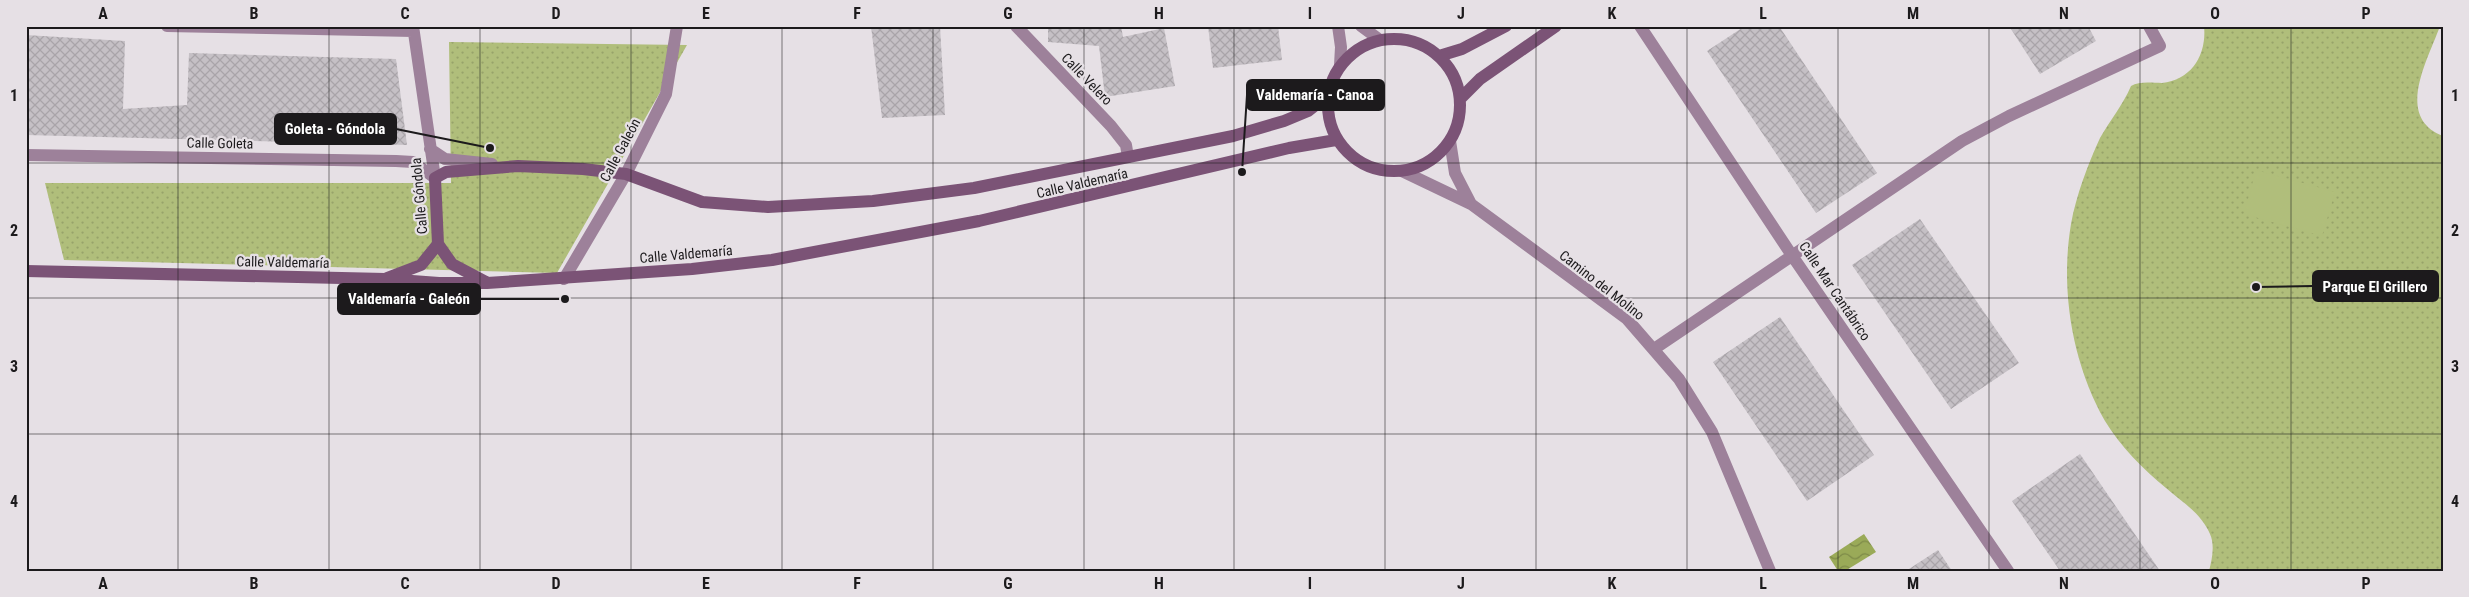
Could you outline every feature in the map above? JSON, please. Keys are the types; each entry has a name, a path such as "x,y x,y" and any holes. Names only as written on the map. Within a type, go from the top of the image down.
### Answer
{"main road":[{"path":"1438,56 1462,49 1506,26"},
{"path":"1460,99 1480,79 1556,26"},
{"path":"1403,39 1423,45 1438,56 1453,74 1460,99 1459,119 1450,141 1427,162 1402,171 1384,171 1362,164 1336,140 1331,127 1327,96 1340,65 1357,49 1380,40 1403,39"},
{"name":"Calle Valdemaría","path":"435,178 446,172 518,166 583,169 626,174 702,202 768,207 873,201 974,188 1233,136 1284,121 1308,111 1327,96"},
{"name":"Calle Valdemaría","path":"26,271 487,283 564,279 772,260 878,242 1090,196 1289,148 1336,140"},
{"name":"Calle Góndola","path":"435,178 438,244 452,264 487,283"},
{"name":"Calle Góndola","path":"385,279 421,265 438,244"}],"street":[{"path":"167,26 413,29"},
{"name":"Calle Galeón","path":"564,279 626,174 666,94 677,26"},
{"name":"Calle Velero","path":"1016,26 1111,126 1126,144 1128,157"},
{"path":"1338,26 1341,47 1340,65"},
{"path":"1361,26 1380,40"},
{"name":"Calle Mar Cantábrico","path":"1640,26 1793,256 2008,571"},
{"path":"1654,349 1962,141 2009,116 2160,46 2149,26"},
{"name":"Calle Góndola","path":"413,29 435,178"},
{"name":"Camino del Molino","path":"1450,141 1455,174 1471,204"},
{"path":"430,149 413,162 435,178"},
{"name":"Calle Valdemaría","path":"430,149 445,159 518,166"},
{"name":"Calle Goleta","path":"26,154 413,162"},
{"name":"Camino del Molino","path":"1402,171 1471,204 1627,319 1679,379 1712,432 1770,571"}],"shaded area":[{"path":"2204,26 2440,26 2423,71 2417,102 2420,116 2428,127 2443,136 2443,571 2209,571 2213,548 2210,534 2202,520 2133,457 2111,430 2094,399 2077,351 2068,300 2068,249 2073,213 2079,191 2100,138 2131,86 2142,83 2162,83 2182,77 2200,56 2203,46"},
{"path":"449,42 687,45 557,273 64,260 45,183 451,183"},
{"path":"2256,170 2335,192 2322,236 2244,214"}],"water":[{"path":"1864,534 1876,552 1845,571 1838,571 1829,557"}],"building":[{"path":"871,26 940,26 945,115 882,118"},
{"path":"1048,26 1121,26 1123,37 1164,28 1175,86 1105,97 1099,46 1048,42"},
{"path":"1208,26 1278,26 1282,60 1213,68"},
{"path":"1745,26 1779,26 1877,173 1816,213 1707,51"},
{"path":"2009,26 2088,26 2096,41 2040,74"},
{"path":"26,35 125,41 123,109 187,105 189,53 396,59 407,145 26,135"},
{"path":"1920,219 2019,363 1951,409 1852,265"},
{"path":"1780,317 1874,455 1807,501 1713,362"},
{"path":"2080,454 2160,571 2060,571 2012,501"},
{"path":"1938,550 1952,571 1906,571"}],"place":[{"name":"Goleta - Góndola","path":"490,148"},
{"name":"Valdemaría - Canoa","path":"1242,172"},
{"name":"Parque El Grillero","path":"2256,287"},
{"name":"Valdemaría - Galeón","path":"565,299"}]}
